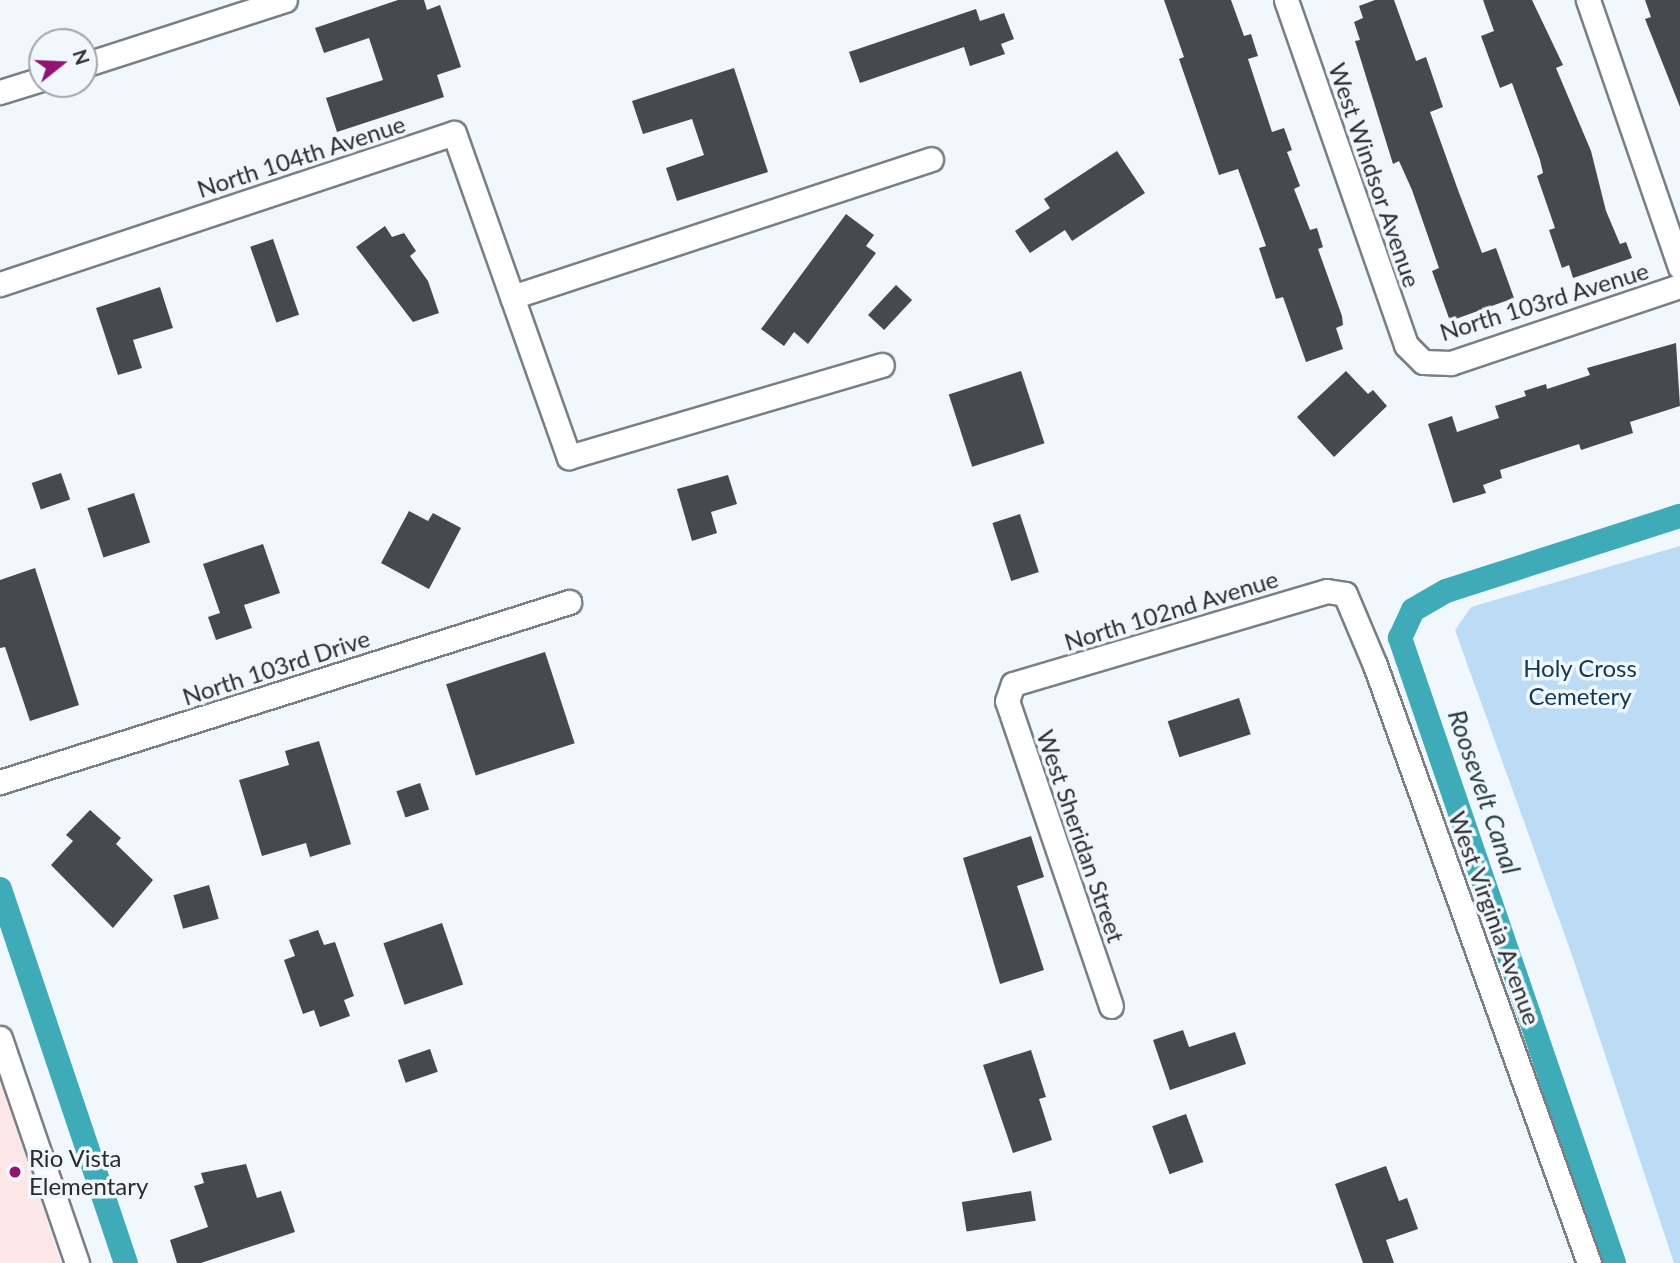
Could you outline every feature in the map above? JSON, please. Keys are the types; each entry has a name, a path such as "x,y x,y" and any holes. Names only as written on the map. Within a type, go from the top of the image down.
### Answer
{"street":[{"path":"98,60 285,0"},
{"name":"West Windsor Avenue","path":"1286,0 1406,345 1423,362"},
{"path":"1588,0 1680,267"},
{"path":"0,92 28,83"},
{"name":"North 104th Avenue","path":"0,284 454,133 569,457 882,365"},
{"path":"512,297 932,159"},
{"name":"North 103rd Avenue","path":"1423,362 1451,363 1680,286"},
{"name":"North 102nd Avenue","path":"1013,684 1327,591 1345,594"},
{"name":"West Virginia Avenue","path":"1345,594 1422,795 1588,1263"},
{"name":"North 103rd Drive","path":"0,782 569,602"},
{"name":"West Sheridan Street","path":"1013,684 1007,701 1111,1006"},
{"path":"0,1038 77,1263"}],"shaded area":[{"name":"Rio Vista Elementary","path":"0,1080 61,1263 0,1263"}],"green space":[{"name":"Holy Cross Cemetery","path":"1680,546 1680,1263 1674,1263 1573,958 1455,630 1471,607"}],"building":[{"path":"398,0 424,0 427,10 440,5 461,67 437,75 444,97 337,132 326,98 383,80 369,38 324,53 315,28"},
{"path":"1164,0 1231,0 1244,36 1251,34 1258,56 1248,59 1272,132 1284,128 1292,150 1287,152 1300,186 1294,189 1310,230 1317,228 1323,247 1318,249 1342,316 1343,325 1336,328 1343,349 1306,362 1283,297 1276,299 1259,248 1266,246 1238,169 1219,175 1179,59 1184,57"},
{"path":"1375,0 1394,0 1416,61 1426,57 1443,107 1430,112 1458,190 1482,253 1496,248 1514,298 1450,321 1432,271 1439,268 1412,190 1399,161 1393,164 1355,41 1360,40 1354,22 1363,18 1359,6"},
{"path":"1483,0 1532,0 1563,65 1556,68 1591,151 1606,211 1620,244 1626,242 1632,258 1573,278 1569,265 1562,268 1549,230 1555,228 1537,176 1543,173 1540,160 1512,83 1500,88 1481,36 1494,31"},
{"path":"1645,0 1680,0 1680,107 1645,19 1651,17"},
{"path":"976,9 980,21 1004,13 1014,39 1001,44 1005,54 970,66 964,47 860,83 849,52"},
{"path":"734,68 768,172 677,201 666,168 704,155 692,119 643,134 632,101"},
{"path":"1117,151 1145,193 1072,241 1065,230 1030,253 1015,231 1050,208 1044,199"},
{"path":"846,214 874,235 866,246 876,253 808,344 794,332 784,346 761,329"},
{"path":"385,226 392,237 404,233 416,251 410,256 428,281 439,313 413,322 356,247"},
{"path":"273,239 299,315 276,322 250,247"},
{"path":"896,285 912,300 884,330 868,315"},
{"path":"160,287 173,328 133,340 142,368 118,375 96,308"},
{"path":"1676,343 1680,406 1630,422 1633,433 1581,450 1579,444 1500,470 1502,478 1483,485 1486,493 1453,503 1428,424 1452,416 1457,432 1499,418 1495,406 1526,396 1524,391 1546,384 1547,389 1590,375 1587,368"},
{"path":"1021,371 1044,443 972,467 949,394"},
{"path":"1346,371 1368,394 1373,390 1387,406 1334,457 1297,417"},
{"path":"61,473 70,499 41,510 32,483"},
{"path":"728,475 737,504 711,512 717,533 692,541 677,489"},
{"path":"134,493 150,542 103,558 87,508"},
{"path":"409,511 428,521 433,513 461,528 429,589 381,563"},
{"path":"1020,514 1039,572 1011,581 992,523"},
{"path":"263,544 280,593 244,605 252,628 216,640 208,617 220,613 203,564"},
{"path":"35,568 79,705 30,721 5,647 0,648 0,580"},
{"path":"545,652 575,743 476,775 446,684"},
{"path":"1239,698 1251,734 1179,757 1168,721"},
{"path":"319,741 351,844 310,857 306,843 262,856 239,780 289,765 285,751"},
{"path":"420,783 429,809 405,818 396,791"},
{"path":"90,810 121,838 116,844 153,880 113,928 51,865 73,841 66,835"},
{"path":"1031,836 1044,877 1017,886 1044,970 1000,984 963,858"},
{"path":"209,885 219,919 183,929 173,895"},
{"path":"442,923 463,984 405,1005 383,943"},
{"path":"318,930 324,945 335,942 354,996 344,1000 350,1016 320,1027 314,1010 303,1014 284,960 295,956 289,940"},
{"path":"1183,1030 1189,1047 1235,1032 1246,1064 1170,1090 1153,1040"},
{"path":"430,1049 438,1072 406,1083 398,1060"},
{"path":"1031,1050 1046,1097 1039,1099 1052,1140 1013,1153 983,1065"},
{"path":"1186,1114 1203,1162 1170,1174 1152,1126"},
{"path":"246,1164 257,1198 281,1191 295,1232 201,1263 177,1263 170,1240 208,1227 194,1186 204,1183 201,1173"},
{"path":"1386,1166 1399,1201 1407,1198 1418,1229 1386,1240 1394,1263 1363,1263 1335,1184"},
{"path":"1031,1191 1036,1221 967,1232 962,1202"}],"waterway":[{"name":"Roosevelt Canal","path":"1614,1263 1400,638 1413,610 1446,591 1680,516"},
{"path":"0,889 126,1263"}],"place":[{"name":"Rio Vista Elementary","path":"15,1172"}]}
